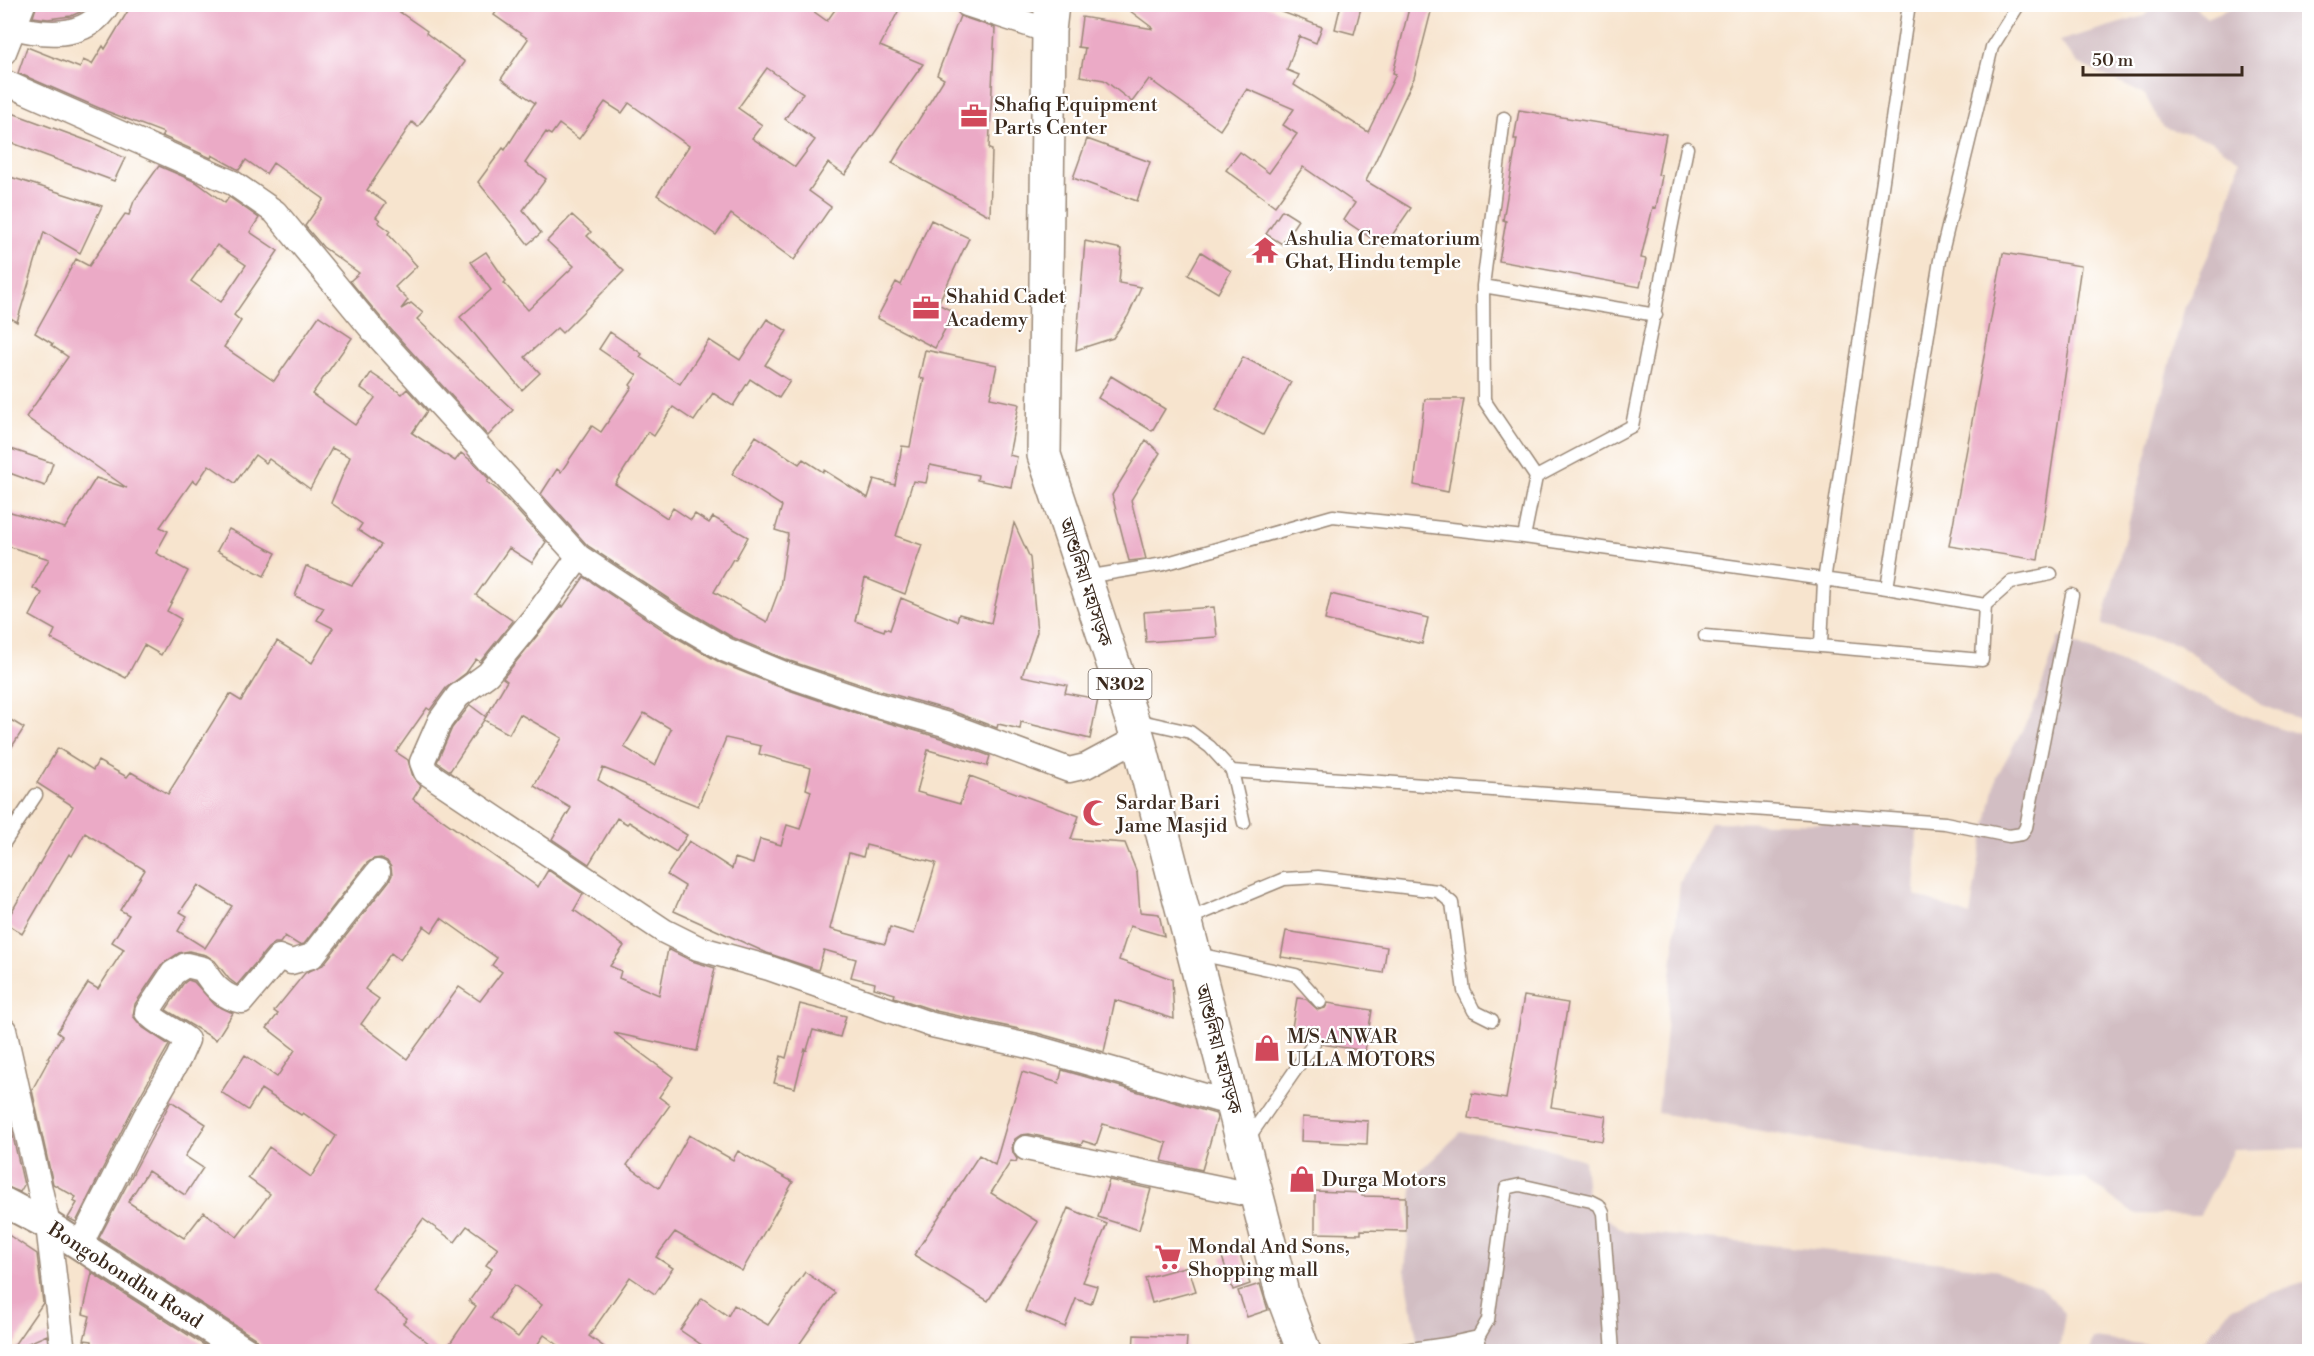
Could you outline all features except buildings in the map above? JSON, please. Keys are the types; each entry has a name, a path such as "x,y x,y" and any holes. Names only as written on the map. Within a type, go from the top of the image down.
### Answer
{"highway":[{"name":"আশুলিয়া মহাসড়ক","path":"1051,18 1044,455 1135,728 1282,1293 1304,1352"}],"street":[{"path":"4,52 9,27 23,4"},
{"path":"9,27 52,35 69,33 94,22 108,4"},
{"path":"967,4 1051,18"},
{"path":"4,82 233,183 275,213 376,334 579,557 726,650 782,673 870,704 948,725 1069,770 1086,766 1135,728"},
{"path":"579,557 538,613 488,674 458,696 440,721 422,762 426,772 664,931 698,948 769,968 932,1025 1033,1047 1233,1104"},
{"path":"80,1245 187,1040 153,1019 147,1012 173,973 186,965 202,969 215,989 233,999 242,1001 279,957 291,962 312,956 378,872"},
{"path":"4,1030 48,1225 63,1352"},
{"path":"1026,1148 1257,1196"},
{"name":"Bongobondhu Road","path":"4,1202 48,1225 246,1352"}],"lane":[{"path":"1821,644 1824,581 1910,4"},
{"path":"1887,588 1940,260 1992,46 2019,4"},
{"path":"1504,118 1483,286 1484,400 1536,477 1524,537"},
{"path":"1536,477 1632,426 1656,315 1687,148"},
{"path":"1483,286 1656,315"},
{"path":"1085,578 1164,564 1333,516 1524,537 1824,581 1887,588 1985,605"},
{"path":"1705,636 1821,644 1982,660 1985,605 2011,582 2051,574"},
{"path":"1232,771 1945,823 2009,836 2022,834 2026,827 2072,595"},
{"path":"1135,728 1190,732 1210,747 1232,771 1244,823"},
{"path":"4,843 36,795"},
{"path":"1185,921 1284,879 1318,877 1438,891 1452,903 1464,991 1474,1011 1492,1020"},
{"path":"1194,954 1296,975 1320,1002"},
{"path":"1244,1145 1314,1043"},
{"path":"1481,1352 1478,1337 1488,1320 1506,1188 1520,1185 1591,1201 1599,1205 1603,1213 1613,1352"},
{"path":"1391,1352 1478,1337"}],"shaded area":[{"path":"2156,4 2192,5 2207,18 2238,5 2309,5 2309,722 2261,705 2178,644 2102,625 2185,306 2223,223 2240,161 2211,140 2162,127 2145,95 2078,63 2059,41 2144,16"},
{"path":"2059,637 2256,720 2309,737 2309,1148 2233,1150 2200,1215 2134,1214 2086,1179 2014,1175 1658,1113 1680,883 1710,822 1917,825 1915,895 1970,916 1980,854 1997,776 2033,710"},
{"path":"1461,1132 1525,1141 1584,1160 1588,1206 1625,1231 1992,1269 2040,1287 2065,1313 2059,1351 1419,1351 1405,1270 1413,1178"},
{"path":"2303,1282 2309,1284 2309,1351 2089,1351 2093,1338 2180,1349 2206,1339 2232,1307"}],"place":[{"name":"Shafiq Equipment Parts Center","path":"974,116"},
{"name":"Ashulia Crematorium Ghat, Hindu temple","path":"1265,250"},
{"name":"Shahid Cadet Academy","path":"926,308"},
{"name":"Sardar Bari Jame Masjid","path":"1096,813"},
{"name":"M/S.ANWAR ULLA MOTORS","path":"1267,1048"},
{"name":"Durga Motors","path":"1302,1179"},
{"name":"Mondal And Sons, Shopping mall","path":"1168,1257"}]}
